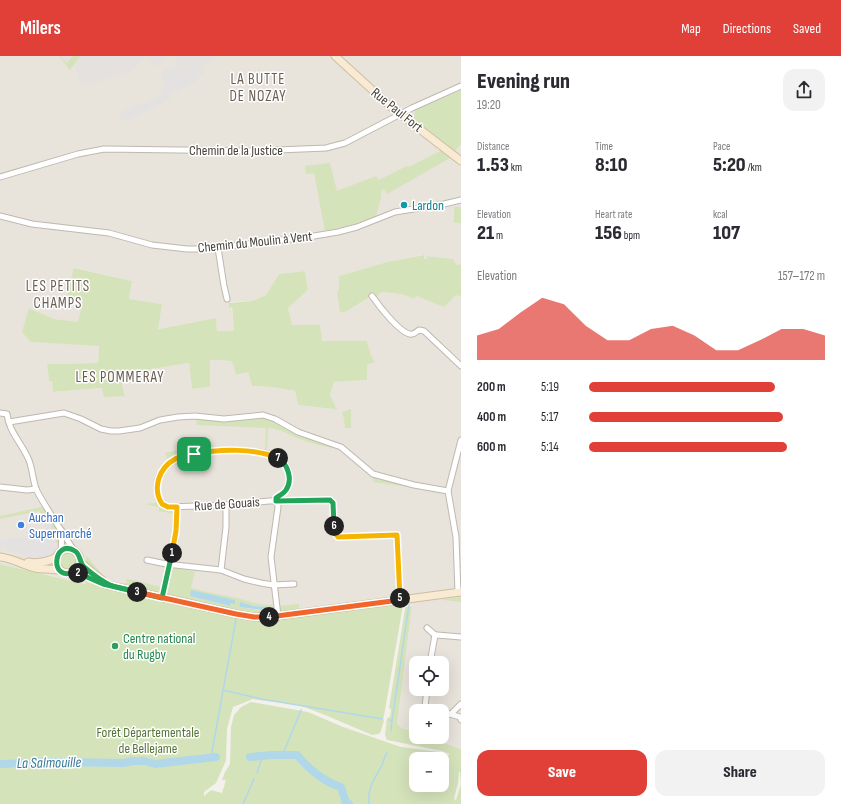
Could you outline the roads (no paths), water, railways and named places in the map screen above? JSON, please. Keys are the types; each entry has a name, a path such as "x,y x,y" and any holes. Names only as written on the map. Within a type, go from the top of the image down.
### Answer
{"main road":[{"name":"Rue Paul Fort","path":"335,56 391,107 461,161"},
{"path":"0,553 32,563 47,562 68,549 79,555 80,563 76,571 68,574 51,568 35,568 9,558 0,557"},
{"path":"59,554 56,565 61,571"},
{"path":"80,563 110,585"},
{"path":"76,571 103,584 254,617 278,616 459,592"}],"street":[{"name":"Chemin de la Justice","path":"0,178 78,154 104,150 254,152 326,148 345,143 401,114 461,86"},
{"name":"Chemin du Moulin à Vent","path":"0,216 26,223 109,233 152,245 187,249 218,248 338,232 357,227 395,212 461,200"},
{"path":"218,248 227,299"},
{"path":"372,296 391,320 409,334 414,334 419,330 424,331 461,366"},
{"path":"0,413 7,414 12,433 28,458 36,489 74,551"},
{"path":"9,422 64,413 73,415 101,429 119,431 140,428 154,422 178,417 195,416 226,419 263,415 275,419 298,432 341,446 373,474 414,485 448,491"},
{"path":"459,592 456,536 448,491 461,440"},
{"path":"162,598 175,540 177,507 172,508 165,506 159,499 157,484 167,465 177,459 217,451 263,453 281,459 288,470 288,484 286,491 276,498 278,507 270,557 278,616"},
{"path":"0,487 27,490 36,489"},
{"name":"Rue de Gouais","path":"177,507 276,501 330,500 333,503 334,532 338,537 397,535 400,600"},
{"path":"221,570 226,527 226,505"},
{"path":"59,554 62,541 62,530"},
{"path":"147,560 221,570 262,584 294,584"},
{"path":"428,628 435,635"},
{"path":"435,635 461,637"},
{"path":"431,656 435,635"},
{"path":"461,704 451,714 460,717 461,720"}],"water":[{"path":"191,590 235,600 235,604 230,603 230,606 190,596"},
{"path":"240,602 254,606 269,607 270,611 240,607"}],"waterway":[{"path":"390,720 392,721 409,605"},
{"path":"211,757 236,619"},
{"path":"223,690 261,699 383,719"},
{"path":"283,754 301,710"},
{"path":"391,730 392,721"},
{"path":"369,804 370,788 387,753"},
{"path":"257,773 263,755"},
{"name":"La Salmouille","path":"250,757 297,755 317,774 328,782 341,787 345,800 349,804"},
{"name":"La Salmouille","path":"0,764 54,762 124,763 133,761 144,761 155,764 216,757"},
{"path":"243,804 254,779"},
{"name":"La Salmouille","path":"342,804 345,800"}],"place":[{"name":"Lardon","path":"404,205"},
{"name":"Auchan Supermarché","path":"21,525"},
{"name":"Centre national du Rugby","path":"115,646"}],"district":[{"name":"LA BUTTE DE NOZAY","path":"258,88"},
{"name":"LES PETITS CHAMPS","path":"58,294"},
{"name":"LES POMMERAY","path":"120,377"}],"park label":[{"name":"Forêt Départementale de Bellejame","path":"148,740"}]}
